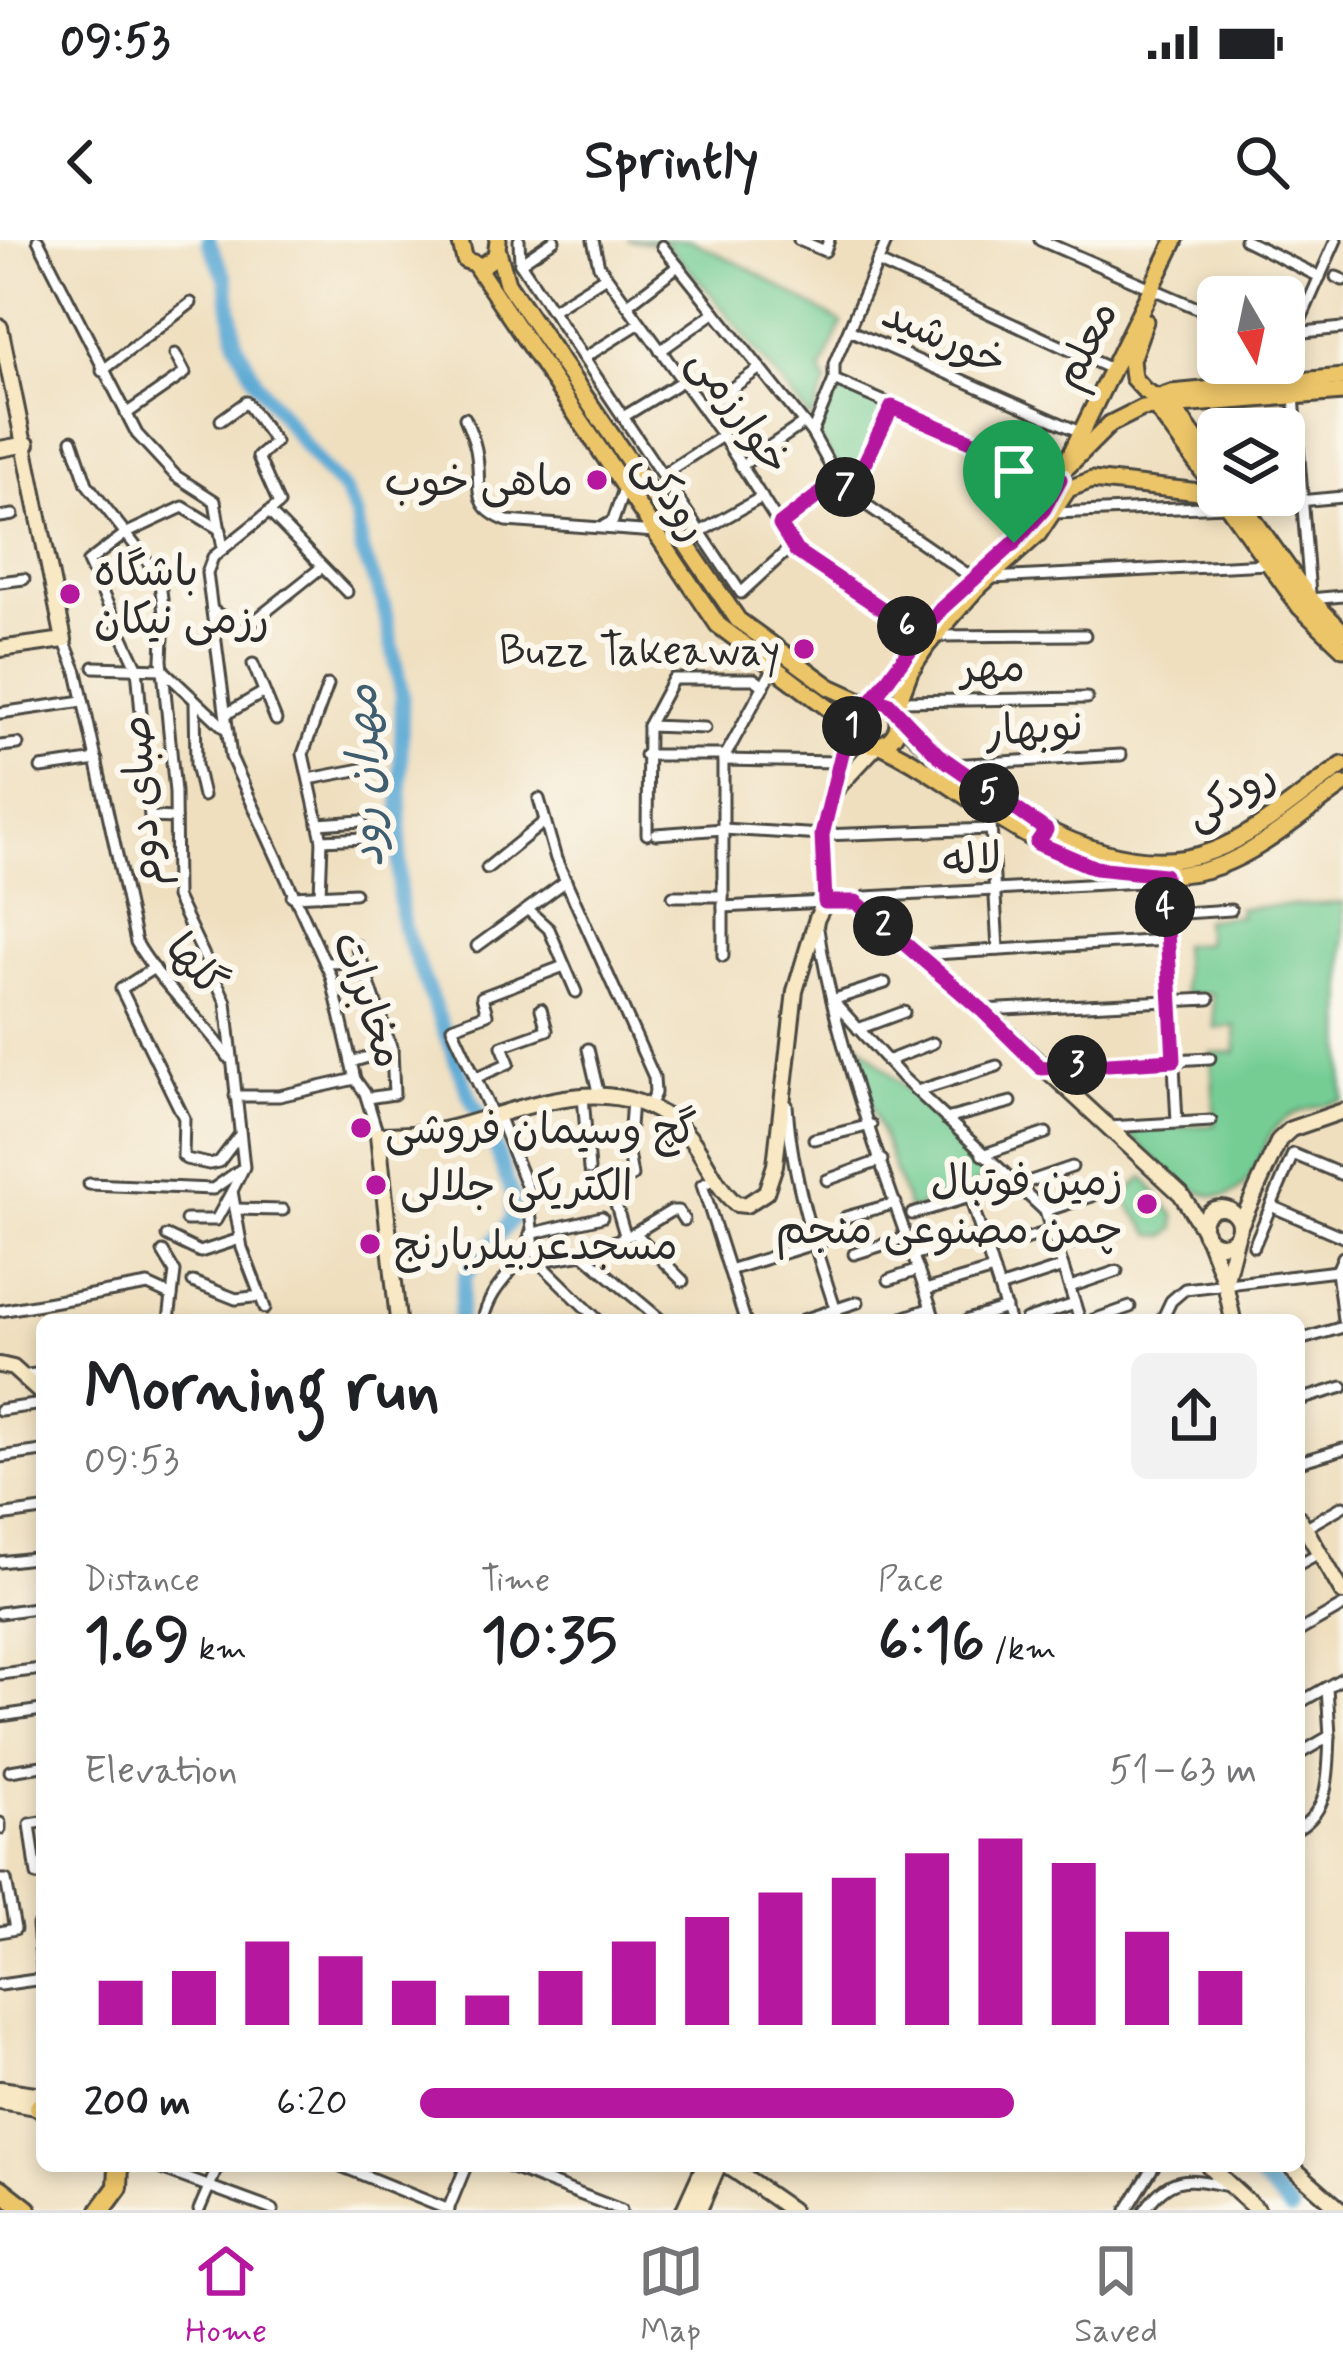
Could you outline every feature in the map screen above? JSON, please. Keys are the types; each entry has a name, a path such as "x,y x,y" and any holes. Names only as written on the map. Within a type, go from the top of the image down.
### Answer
{"highway":[{"path":"101,2210 118,2187 119,2172"},
{"path":"0,2192 13,2210"},
{"path":"0,2192 27,2210"}],"main road":[{"name":"معلم","path":"868,700 1030,526 1063,473 1175,240"},
{"name":"رودکی","path":"457,242 718,625 853,728"},
{"path":"476,266 487,264 498,245"},
{"name":"رودکی","path":"498,245 507,284 738,620 830,687 868,700"},
{"path":"1154,290 1131,369 1139,386 1162,403 1197,445"},
{"path":"0,327 64,640 0,649"},
{"path":"1063,473 1110,424 1162,403 1291,389 1343,377"},
{"path":"1291,389 1343,392"},
{"path":"1162,403 1197,454"},
{"path":"0,449 27,444"},
{"name":"معلم","path":"982,578 1022,551 1068,489 1092,480 1197,494"},
{"path":"1238,516 1267,564 1305,603 1343,632"},
{"path":"1240,516 1343,648"},
{"name":"معلم","path":"897,709 927,636"},
{"path":"397,1314 378,1135 449,1129 540,1100 591,1096 632,1100 650,1106 698,1144 736,1204 746,1205 766,1192 775,1165 795,992 825,902 822,835 830,796 839,762 855,710 868,700 897,709 895,734 830,796"},
{"name":"رودکى","path":"897,709 951,765 1041,836"},
{"path":"853,728 862,742 879,745"},
{"name":"رودکى","path":"879,745 919,763 991,821 1172,872 1219,866 1241,855 1343,785"},
{"name":"رودکى","path":"1172,872 1233,841 1343,765"},
{"path":"825,902 856,902 982,1010 1180,1194 1206,1234 1232,1314"},
{"path":"1225,1283 1239,1231 1280,1141 1291,1130 1343,1114"},
{"path":"1206,1234 1208,1215 1256,1190"},
{"path":"1180,1194 1236,1215 1239,1231"},
{"path":"1206,1234 1222,1244 1239,1231"},
{"path":"0,1365 13,1368 36,1389"},
{"path":"1305,1528 1339,1576 1343,1593"},
{"path":"1,2091 36,2103"},
{"path":"684,2210 701,2172"},
{"path":"699,2210 715,2172"},
{"path":"737,2172 791,2210"},
{"path":"1216,2172 1257,2210"},
{"path":"1299,2172 1341,2210"}],"street":[{"path":"38,240 137,434 176,476 215,501 221,530"},
{"path":"519,240 520,263 741,593 793,545"},
{"path":"520,263 554,240"},
{"name":"خوارزمی","path":"592,240 599,266 722,436 793,545 927,636"},
{"path":"800,240 825,251 830,240"},
{"path":"812,434 834,380 834,364 887,240"},
{"path":"1040,240 1197,308"},
{"path":"1245,240 1320,277"},
{"path":"1305,309 1338,245"},
{"path":"662,246 812,434 850,493 982,578 1267,564"},
{"path":"878,262 1111,369"},
{"path":"627,304 678,266"},
{"path":"552,310 606,276"},
{"path":"102,371 191,303"},
{"path":"660,351 715,312"},
{"path":"584,358 640,323"},
{"path":"1305,332 1343,328"},
{"name":"خورشید","path":"849,330 1080,432"},
{"path":"126,414 184,373 175,354"},
{"path":"703,409 760,368"},
{"path":"834,380 1063,473"},
{"path":"623,417 682,381"},
{"path":"1290,384 1293,408"},
{"path":"221,420 245,402 275,442 258,457 279,504 223,549"},
{"path":"850,493 892,407"},
{"path":"465,418 478,461 480,503 489,514 507,521 655,532"},
{"path":"741,466 803,423"},
{"path":"662,475 722,436"},
{"name":"صبای دوم","path":"72,440 87,484 159,576 176,897 226,1002 244,1167"},
{"path":"780,525 838,480"},
{"path":"600,528 613,521 625,488"},
{"path":"1305,500 1343,496"},
{"path":"700,532 762,497"},
{"path":"1054,513 1197,501"},
{"path":"175,818 150,817 136,667 88,562 125,534 182,507 221,530"},
{"path":"269,512 347,592"},
{"path":"0,517 13,515"},
{"path":"1302,516 1305,603 1343,596"},
{"name":"مخابرات","path":"221,530 223,549 213,557 207,573 231,757 325,963 355,1078 367,1098 378,1135"},
{"path":"212,610 243,630 322,567"},
{"path":"0,582 24,578"},
{"path":"927,636 1084,635"},
{"name":"گلها","path":"64,640 98,760 136,942 232,1062"},
{"path":"253,664 276,720"},
{"path":"94,667 163,669 228,731"},
{"path":"723,956 723,830 725,757 766,681 673,679 648,726 645,754 651,834 723,830 822,835 991,821 998,950"},
{"path":"320,895 322,840 304,754 328,685"},
{"path":"228,712 264,692"},
{"name":"مهر","path":"897,709 1088,698"},
{"path":"0,712 83,701"},
{"path":"195,703 196,765 203,796"},
{"path":"648,726 705,728"},
{"path":"0,746 18,744"},
{"path":"645,754 839,762"},
{"name":"نوبهار","path":"951,765 1121,755"},
{"path":"41,768 98,760"},
{"path":"309,779 367,768"},
{"path":"539,799 566,881 654,1077 650,1106"},
{"path":"318,824 362,820"},
{"path":"487,868 544,822"},
{"path":"322,840 365,838"},
{"path":"1172,872 1166,914 1177,1122"},
{"name":"لاله","path":"856,902 866,897 1172,872"},
{"path":"477,946 566,881"},
{"path":"292,896 355,893"},
{"path":"673,896 825,902"},
{"path":"528,910 548,929 576,992"},
{"path":"1166,914 1231,910"},
{"path":"817,918 832,1000 933,1314"},
{"path":"916,955 1167,940"},
{"path":"356,945 392,1050 394,1094 367,1098"},
{"path":"325,963 362,962"},
{"path":"484,1314 489,1296 525,1253 530,1234 528,1190 452,1027 487,1014 482,997 564,965"},
{"path":"154,968 121,988 184,1118 184,1157 219,1162 239,1136"},
{"path":"832,1000 885,982"},
{"path":"982,1010 1209,999"},
{"path":"832,1000 917,1091 1045,1211 1078,1314"},
{"path":"475,1078 509,1063 502,1046 547,1030 541,1009"},
{"path":"858,1029 904,1012"},
{"path":"887,1060 933,1043"},
{"path":"588,1049 590,1170"},
{"path":"351,1062 392,1050"},
{"path":"1041,1068 1210,1058"},
{"path":"917,1091 997,1066"},
{"path":"235,1096 278,1096 355,1078"},
{"path":"786,1079 790,1153 837,1314"},
{"path":"632,1100 628,1153 632,1176"},
{"path":"946,1119 1011,1102"},
{"path":"1107,1127 1211,1121"},
{"path":"814,1139 871,1126"},
{"path":"982,1154 1046,1133"},
{"path":"1254,1246 1293,1154 1343,1175"},
{"path":"827,1180 882,1160"},
{"path":"89,1184 213,1189 244,1167"},
{"path":"186,1220 216,1220 244,1167"},
{"path":"1016,1186 1072,1167"},
{"path":"911,1214 970,1197 1002,1174"},
{"path":"716,1179 702,1185 743,1314"},
{"path":"193,1282 236,1299 263,1302 240,1239 232,1191"},
{"path":"1045,1211 1092,1196"},
{"path":"970,1197 1007,1314"},
{"path":"615,1201 630,1234 682,1282"},
{"path":"847,1217 896,1203"},
{"path":"1271,1206 1343,1237"},
{"path":"235,1209 283,1210"},
{"path":"540,1261 583,1254 671,1211 678,1210 684,1220"},
{"path":"530,1234 602,1217"},
{"path":"987,1251 1052,1231"},
{"path":"530,1234 540,1261 592,1314"},
{"path":"913,1255 982,1234"},
{"path":"1057,1247 1104,1234"},
{"path":"167,1236 200,1252 240,1239"},
{"path":"854,1255 908,1237"},
{"path":"729,1270 818,1242"},
{"path":"163,1252 175,1272 170,1314"},
{"path":"583,1254 654,1314"},
{"path":"1165,1314 1185,1289 1341,1264 1343,1324 1305,1338"},
{"path":"999,1288 1063,1267"},
{"path":"889,1280 918,1270"},
{"path":"925,1290 993,1270"},
{"path":"1070,1287 1117,1271"},
{"path":"0,1311 148,1286 172,1296"},
{"path":"839,1314 858,1302"},
{"path":"1044,1314 1075,1304"},
{"path":"1110,1314 1130,1307"},
{"path":"22,1376 36,1374"},
{"path":"1305,1398 1343,1387"},
{"path":"0,1410 36,1405"},
{"path":"1305,1460 1343,1449"},
{"path":"0,1457 36,1452"},
{"path":"1305,1522 1343,1506"},
{"path":"0,1516 36,1511"},
{"path":"1305,1560 1319,1552"},
{"path":"0,1562 36,1558"},
{"path":"1305,1628 1343,1606"},
{"path":"0,1613 36,1608"},
{"path":"0,1674 36,1670"},
{"path":"1305,1700 1343,1678"},
{"path":"1305,1824 1323,1800 1330,1736 1327,1688"},
{"path":"0,1716 36,1710"},
{"path":"1305,1751 1330,1736"},
{"path":"10,1771 36,1767"},
{"path":"36,1823 30,1824 36,1854"},
{"path":"0,1932 15,1929 3,1880"},
{"path":"0,1985 36,1979"},
{"path":"172,2172 273,2210"},
{"path":"199,2210 215,2172"},
{"path":"356,2172 449,2210 464,2172"},
{"path":"523,2172 621,2210"},
{"path":"1126,2210 1150,2172"},
{"path":"1145,2210 1159,2189 1178,2180 1232,2187"}],"green space":[{"path":"627,240 690,240 842,323 821,371 826,383 811,420 666,244"},
{"path":"838,387 888,409 850,484 815,432"},
{"path":"1343,903 1343,1100 1301,1111 1281,1122 1239,1190 1223,1196 1187,1185 1125,1130 1215,1125 1211,1053 1236,1052 1235,1026 1215,1028 1212,994 1184,994 1181,945 1206,943 1204,919 1240,916 1239,908"},
{"path":"844,1028 990,1172 968,1190 909,1210"},
{"name":"زمین فوتبال چمن مصنوعی منجم","path":"1144,1177 1175,1216 1175,1229 1166,1236 1152,1235 1122,1197"}],"waterway":[{"name":"مهران رود","path":"208,240 226,279 236,342 257,383 344,490 383,602 402,695 399,894 403,926 512,1196 512,1219 465,1276 460,1314"},
{"name":"مهران رود","path":"1255,2172 1291,2210"}],"place":[{"name":"ماهی خوب","path":"597,480"},
{"name":"باشگاه رزمی نیکان","path":"70,594"},
{"name":"Buzz Takeaway","path":"804,649"},
{"name":"گچ وسیمان فروشی","path":"361,1128"},
{"name":"الکتریکی جلالی","path":"376,1185"},
{"name":"زمین فوتبال چمن مصنوعی منجم","path":"1147,1204"},
{"name":"مسجدعربیلربارنج","path":"370,1244"}],"route":[{"path":"1014,543 941,609 901,665 873,699 855,710 822,835 825,902 856,902 982,1010 1041,1068 1174,1060 1164,875 1095,868 1037,843 1046,830 938,755 888,703 873,699 921,635 796,551 780,525 838,480 850,493 892,407 1060,479 1044,509 1014,543"}]}
